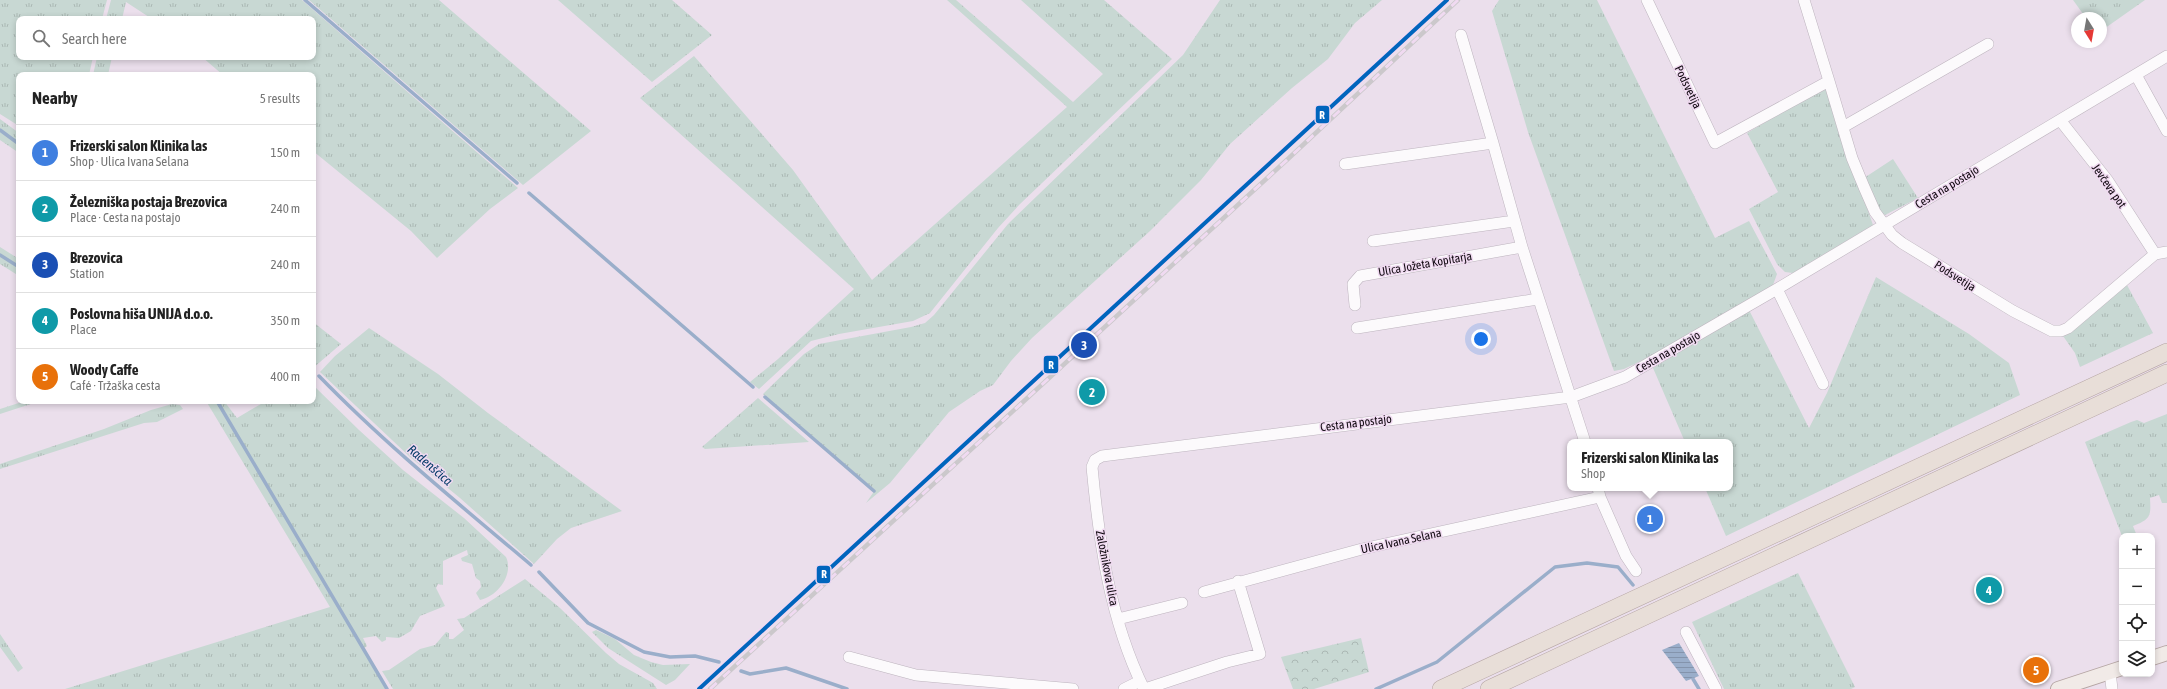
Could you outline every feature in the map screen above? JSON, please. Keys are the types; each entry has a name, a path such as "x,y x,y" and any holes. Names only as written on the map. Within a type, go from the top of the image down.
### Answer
{"highway":[{"path":"1441,689 2167,352"},
{"path":"1489,689 2167,373"}],"main road":[{"path":"2155,657 2167,653"},
{"path":"2058,689 2116,670"}],"street":[{"name":"Podsvetija","path":"1646,0 1715,143 1829,81"},
{"name":"Podsvetija","path":"1804,0 1843,127 1864,187 1875,212 1884,225 1902,243 2013,311 2052,331 2061,331 2068,328 2155,254"},
{"path":"1461,35 1494,143 1514,221 1584,439"},
{"path":"1843,127 1988,44"},
{"name":"Cesta na postajo","path":"1102,456 1570,397 1625,377 1777,290 2167,56"},
{"path":"2136,75 2167,131"},
{"name":"Jevčeva pot","path":"2060,120 2108,181 2155,254"},
{"path":"1345,164 1494,143"},
{"path":"1373,241 1514,221"},
{"name":"Ulica Jožeta Kopitarja","path":"1355,305 1353,284 1360,276 1522,247"},
{"path":"2155,254 2167,252"},
{"path":"1777,290 1824,384"},
{"path":"1357,328 1538,299"},
{"name":"Založnikova ulica","path":"1102,456 1095,460 1092,467 1096,515 1105,566 1118,620 1143,686"},
{"name":"Ulica Ivana Selana","path":"1204,592 1238,581 1362,549 1599,493 1626,556 1636,571"},
{"path":"1124,689 1143,686 1260,654 1238,581"},
{"path":"1118,620 1182,603"},
{"path":"1686,632 1716,689"},
{"path":"849,657 916,675 1073,689"},
{"path":"2112,689 2116,670"}],"green space":[{"path":"0,0 107,0 103,16 16,16 16,60 92,60 90,72 16,72 16,124 0,114"},
{"path":"111,0 302,0 518,188 490,209 437,258 411,231 316,153 316,72 220,72 206,60 316,60 316,16 147,16 126,2 123,16 107,16"},
{"path":"309,0 439,0 591,131 523,185"},
{"path":"558,0 672,0 712,35 652,82"},
{"path":"947,0 956,0 1073,102 1103,74 1021,0 1104,0 1172,59 1020,204 998,228 930,313 913,321 839,334 811,341 759,389 750,382 778,359 854,289 640,98 694,56 793,170 872,280 1067,107"},
{"path":"1220,0 1382,0 1355,23 1328,59 1292,88 1230,144 1201,180 1150,231 1032,338 1011,361 993,385 980,391 949,412 890,483 866,503 875,490 763,394 804,354 819,344 911,327 925,323 934,315 1008,224 1183,55"},
{"path":"1499,0 1597,0 1715,238 1749,221 1777,274 1773,285 1647,358 1624,369 1614,371 1528,132 1492,11"},
{"path":"2073,0 2145,0 2107,27 2107,12 2082,12"},
{"path":"96,60 111,60 109,72 94,72"},
{"path":"1825,87 1873,225 1793,273 1785,272 1777,264 1749,209 1778,192 1747,133"},
{"path":"0,119 16,131 16,151 0,140"},
{"path":"1893,159 1918,198 1885,215 1880,212 1864,178"},
{"path":"0,247 16,257 16,274 0,264"},
{"path":"1876,277 1969,334 2009,363 2020,395 1726,536 1706,491 1733,491 1733,439 1684,439 1653,368 1749,310 1809,428 1827,393"},
{"path":"2127,285 2153,333 2080,367 2075,353 2063,336"},
{"path":"316,324 341,344 316,365"},
{"path":"369,328 438,374 488,413 622,511 571,528 557,539 534,564 460,498 410,457 320,372 335,356"},
{"path":"316,388 403,470 464,518 506,557 508,570 503,583 493,594 480,600 476,593 481,587 480,581 476,578 472,564 462,561 461,558 468,555 467,550 443,561 443,585 438,584 436,588 445,606 420,616 411,631 399,638 386,637 386,640 382,642 376,636 363,638 367,646 363,649 387,689 65,689 330,607 208,404 226,404 237,418 261,404 316,404"},
{"path":"758,398 809,442 705,449 702,447"},
{"path":"16,404 31,404 0,414 0,409"},
{"path":"172,404 180,405 183,409 157,422 144,423 0,469 0,464 104,429 151,410"},
{"path":"2167,414 2167,503 2162,503 2159,495 2150,498 2149,516 2147,519 2133,526 2136,533 2121,533 2085,442 2137,420 2144,423"},
{"path":"1798,573 1855,687 1851,689 1724,689 1692,622"},
{"path":"525,579 560,608 619,664 653,683 657,689 393,689 382,671 389,670 420,649 435,645 446,632 449,633 449,639 453,639 464,630 457,619 464,618"},
{"path":"596,630 615,639 634,655 651,662 663,665 690,664 675,680 666,685 608,648 592,632"},
{"path":"0,634 23,668 18,672 0,647"},
{"path":"1361,638 1369,672 1314,689 1293,689 1281,657"}],"water":[{"path":"1679,643 1699,676 1686,681 1662,650"}],"waterway":[{"path":"305,0 517,183"},
{"path":"0,130 16,142"},
{"path":"529,193 753,387"},
{"path":"0,255 16,265"},
{"name":"Radenščica","path":"319,376 396,450 531,565"},
{"path":"765,397 874,491"},
{"path":"219,404 387,689"},
{"path":"1376,689 1437,662 1555,567 1587,563 1618,567 1633,585"},
{"name":"Radenščica","path":"539,572 588,623 644,652 670,657 695,656 719,662"},
{"name":"Radenščica","path":"741,671 750,674 786,668 847,689"},
{"path":"1693,679 1699,689"}],"railway":[{"path":"710,689 1289,158 1458,0"}],"transit line":[{"name":"R","path":"699,689 1447,0"}],"place":[{"name":"Brezovica","path":"1084,345"},
{"name":"Železniška postaja Brezovica","path":"1092,392"},
{"name":"Frizerski salon Klinika las","path":"1650,519"},
{"name":"Poslovna hiša UNIJA d.o.o.","path":"1989,590"},
{"name":"Woody Caffe","path":"2036,670"}]}
